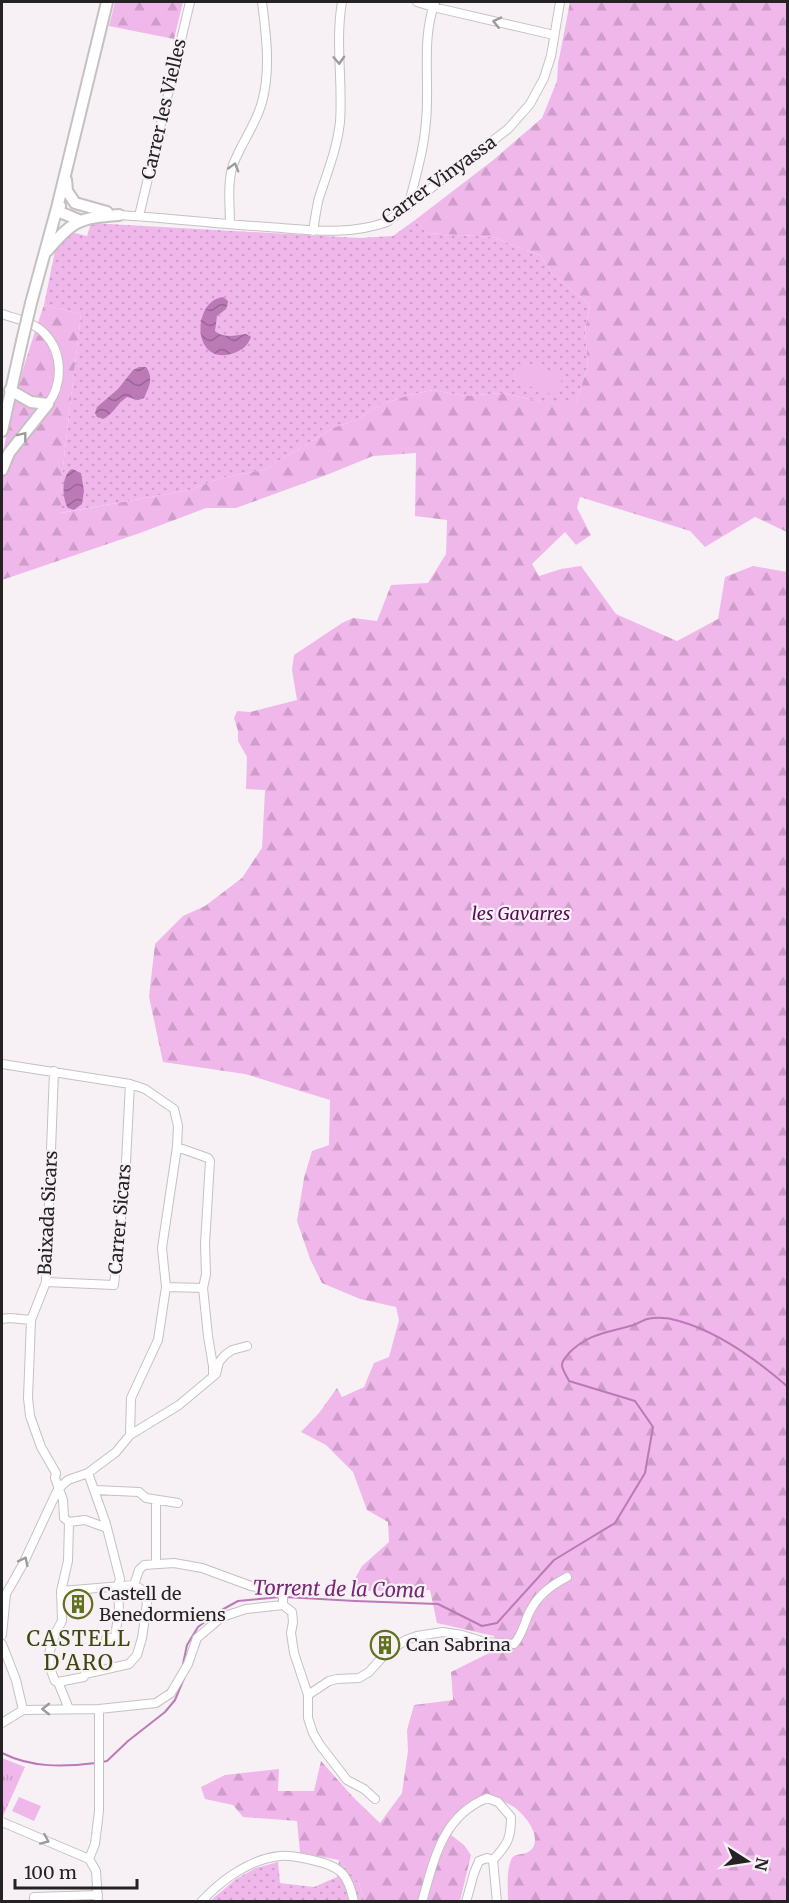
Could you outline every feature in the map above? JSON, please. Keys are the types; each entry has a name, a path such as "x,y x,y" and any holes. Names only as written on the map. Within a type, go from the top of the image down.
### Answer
{"street":[{"path":"2,431 31,303 57,208 107,2"},
{"name":"Carrer les Vielles","path":"138,216 190,2"},
{"path":"230,225 233,166 253,128 266,83 262,2"},
{"path":"313,231 319,200 336,147 340,125 338,40 342,2"},
{"path":"417,2 434,4 554,35"},
{"name":"Carrer Vinyassa","path":"119,215 313,231 346,231 387,222 508,129 530,104 544,78 551,57 560,2"},
{"path":"408,207 423,146 426,120 428,33 434,4"},
{"path":"65,176 67,191 75,203"},
{"path":"57,208 63,203 75,203 119,215"},
{"path":"57,208 62,213 79,220"},
{"path":"45,254 59,236 79,220 119,215"},
{"path":"2,314 28,322 44,333 54,348 60,371 55,395 9,453 2,470"},
{"path":"10,390 31,402 48,404"},
{"path":"2,1064 130,1084 145,1089 174,1109 178,1126 177,1147 162,1248 166,1287 158,1340 131,1398 130,1435"},
{"name":"Baixada Sicars","path":"54,1071 46,1282 31,1320 28,1398 30,1416 41,1446 56,1473 58,1490 63,1500 64,1518 69,1522 69,1561 61,1591 62,1621 49,1654 52,1674 58,1682 69,1709"},
{"name":"Carrer Sicars","path":"46,1282 114,1285 130,1084"},
{"path":"177,1147 208,1158 210,1161 205,1244 206,1274 203,1288 213,1378"},
{"path":"166,1287 203,1288"},
{"path":"4,1317 31,1320"},
{"path":"2,1635 6,1594 58,1490 68,1480 88,1473 116,1452 130,1435 179,1405 213,1378 219,1362 225,1355 232,1350 247,1346"},
{"path":"56,1473 68,1480"},
{"path":"88,1473 107,1528 120,1579 115,1637 106,1639"},
{"path":"95,1490 139,1492 146,1498 178,1503"},
{"path":"156,1500 156,1564"},
{"path":"69,1522 85,1520 107,1528"},
{"path":"134,1585 139,1570 144,1565 174,1563 202,1568 252,1586 284,1592 283,1604"},
{"path":"308,1695 337,1679 359,1678 369,1672 387,1652 417,1636 443,1632 485,1642 514,1644 520,1637 529,1613 538,1598 553,1584 567,1577"},
{"path":"58,1682 113,1669 134,1660 142,1638 147,1603 141,1589 134,1585 61,1591"},
{"path":"2,1723 23,1710 99,1709 156,1703 171,1693 188,1664 197,1638 222,1617 246,1609 283,1604 292,1612 291,1633 294,1653 308,1695 308,1718 313,1733 347,1780 364,1789 375,1799"},
{"path":"2,1644 16,1680 23,1710"},
{"path":"89,1858 95,1844 98,1827 99,1709"},
{"path":"423,1902 437,1852 447,1832 472,1804 487,1798 498,1802 511,1817 511,1833 506,1845 493,1860 497,1902"},
{"path":"2,1822 89,1858 96,1871 98,1898 34,1897 34,1902"},
{"path":"201,1902 229,1877 248,1866 279,1856 294,1856 337,1867 344,1874 354,1902"},
{"path":"466,1902 479,1861 487,1858 493,1860"}],"green space":[{"path":"115,2 183,2 174,39 109,26"},
{"name":"les Gavarres","path":"570,2 787,2 787,532 755,517 705,547 690,531 580,497 577,508 591,535 576,545 565,532 532,564 539,576 581,566 616,614 677,641 718,619 725,577 753,566 787,572 787,1901 508,1901 509,1865 512,1858 531,1850 534,1845 534,1833 523,1815 514,1807 488,1796 472,1801 451,1821 451,1835 464,1845 471,1855 460,1901 364,1901 359,1883 339,1860 300,1853 297,1821 243,1817 233,1805 205,1799 201,1787 225,1775 279,1769 278,1791 314,1791 321,1761 380,1823 402,1793 408,1751 407,1730 414,1705 453,1700 451,1672 495,1650 494,1636 437,1623 430,1590 365,1591 352,1584 362,1566 389,1542 388,1522 367,1510 353,1472 326,1445 301,1432 319,1413 337,1388 342,1397 364,1387 374,1363 389,1357 399,1320 396,1307 360,1299 322,1283 310,1259 297,1221 304,1178 312,1151 329,1145 330,1100 245,1074 163,1062 149,997 155,944 183,916 205,906 242,878 262,848 265,790 246,789 247,757 238,741 234,718 237,711 250,712 297,700 292,670 294,655 353,618 377,621 391,585 428,583 446,554 447,520 415,516 416,453 373,456 236,508 206,508 2,580 2,460 5,440 25,362 44,305 81,314 62,475 61,513 190,490 221,478 264,470 333,428 356,420 380,405 409,395 433,390 465,396 502,393 542,402 576,402 588,366 585,330 590,305 553,275 541,256 493,237 427,233 415,220 492,161 542,118 557,81"},
{"path":"415,220 427,233 493,237 541,256 553,275 590,305 585,330 588,366 576,402 542,402 502,393 465,396 433,390 409,395 380,405 356,420 333,428 264,470 221,478 190,490 60,513 62,475 81,314 44,305 56,246 71,232 87,236 91,223 359,238 393,236"},
{"path":"523,361 563,376 556,396 515,381"},
{"path":"2,1758 25,1767 3,1816 2,1814"},
{"path":"19,1797 41,1806 34,1821 12,1811"},
{"path":"339,1860 359,1883 364,1901 209,1902 236,1879 256,1868 278,1862 280,1883 314,1887 337,1877"}],"water":[{"path":"223,297 228,304 225,310 217,316 215,331 226,336 246,334 251,337 247,345 240,350 220,355 210,351 204,343 201,320 205,310 213,301"},
{"path":"146,367 150,375 149,386 144,398 138,400 127,397 107,417 103,419 97,417 95,413 97,407 118,389 133,370"},
{"path":"72,469 81,473 84,491 82,504 74,510 68,508 64,493 64,481"}],"waterway":[{"name":"Torrent de la Coma","path":"285,1597 438,1604 482,1626 497,1623 554,1560 615,1523 645,1473 653,1427 635,1401 569,1381 563,1369 563,1362 569,1353 590,1338 647,1319 675,1320 709,1332 723,1340 764,1367 788,1387"},
{"name":"Torrent de la Coma","path":"183,1664 187,1645 198,1627 218,1612 238,1601 280,1597"},
{"name":"Torrent de la Coma","path":"102,1762 107,1761 165,1712 175,1700 185,1676"},
{"name":"Torrent de la Coma","path":"2,1753 36,1764 96,1763"}],"place":[{"name":"Castell de Benedormiens","path":"78,1604"},
{"name":"Can Sabrina","path":"385,1645"}],"district":[{"name":"CASTELL D'ARO","path":"79,1651"}]}
